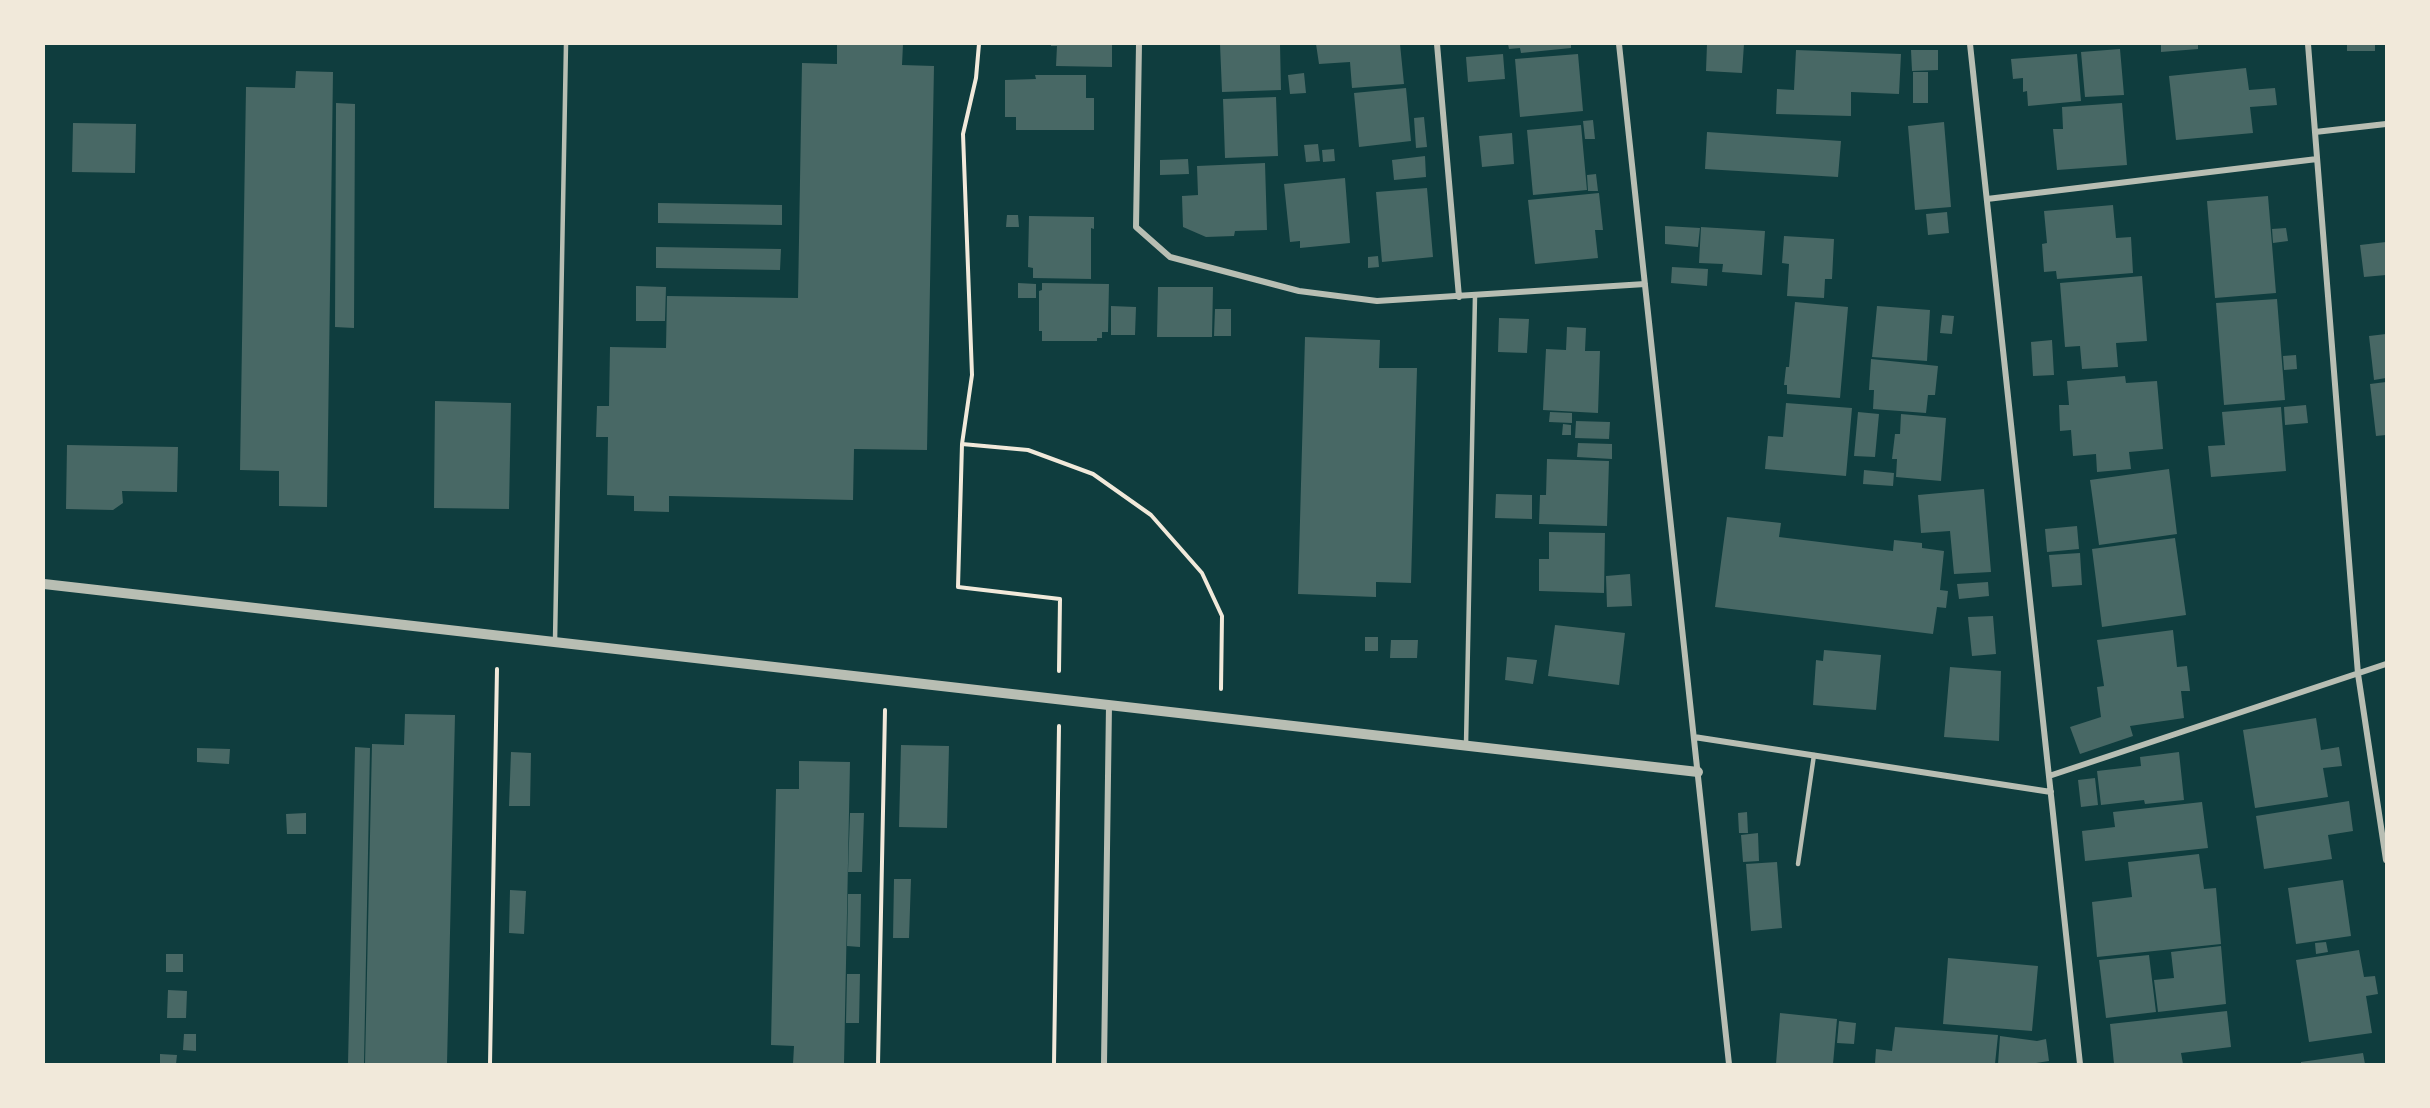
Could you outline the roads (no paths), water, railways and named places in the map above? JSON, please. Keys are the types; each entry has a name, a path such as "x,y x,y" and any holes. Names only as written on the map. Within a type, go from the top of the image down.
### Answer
{"street":[{"path":"1139,44 1136,227 1170,257 1299,291 1377,301 1645,284"},
{"path":"1437,44 1460,297"},
{"path":"1619,44 1729,1065"},
{"path":"1970,44 2080,1065"},
{"path":"2308,44 2358,674 2386,860"},
{"path":"2315,132 2386,124"},
{"path":"1987,199 2317,159"},
{"path":"44,584 555,644 1219,716 1698,772"},
{"path":"2049,776 2386,664"},
{"path":"1104,1065 1109,705"},
{"path":"1694,737 2051,792"}],"lane":[{"path":"555,644 566,44"},
{"path":"1466,745 1475,296"},
{"path":"1798,864 1814,755"}]}
